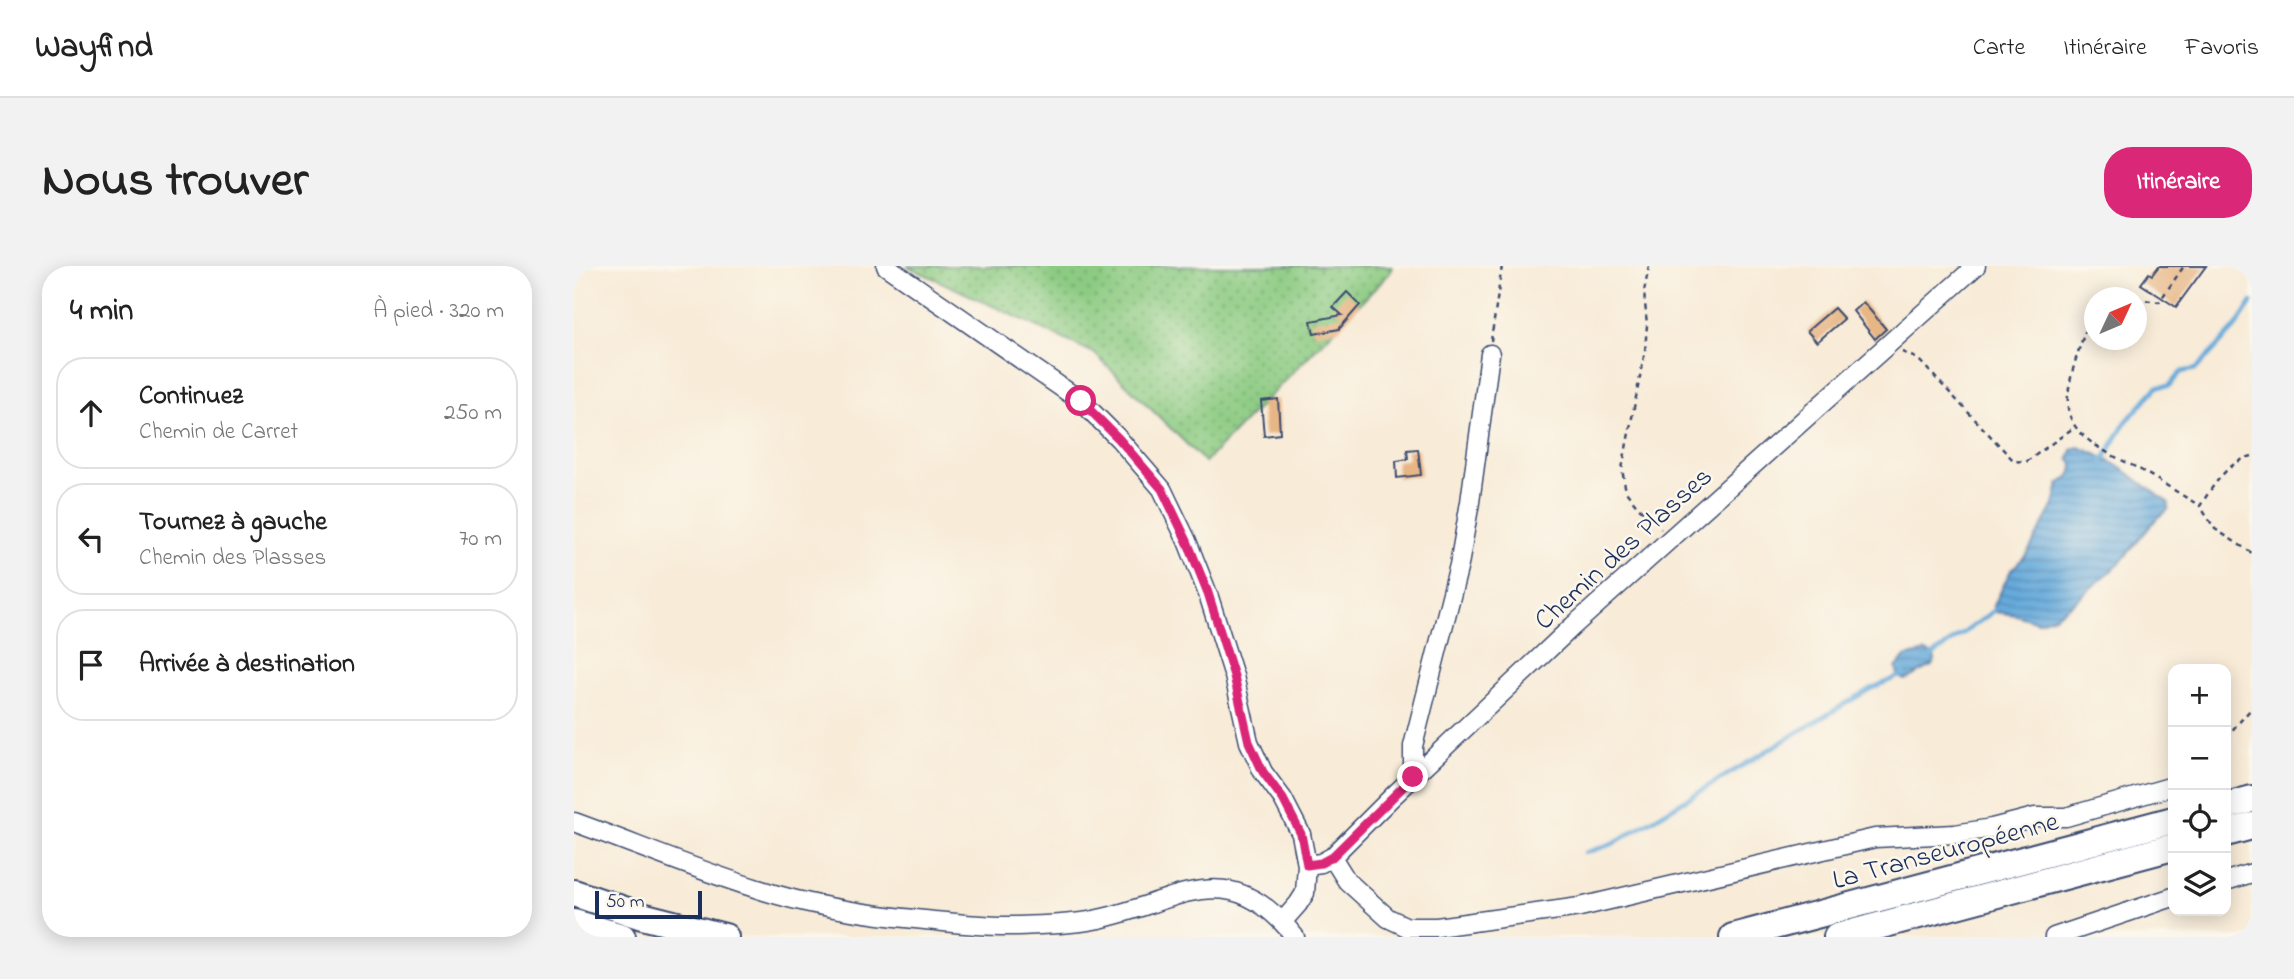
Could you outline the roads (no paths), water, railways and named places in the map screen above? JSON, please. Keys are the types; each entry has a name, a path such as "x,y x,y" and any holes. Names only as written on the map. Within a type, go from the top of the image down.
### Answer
{"highway":[{"path":"2231,805 2252,799"},
{"name":"La Transeuropéenne","path":"1733,937 2168,822"},
{"path":"2231,832 2252,826"},
{"name":"La Transeuropéenne","path":"1837,937 2168,848"},
{"path":"574,893 725,937"},
{"path":"574,923 622,937"}],"street":[{"path":"886,266 1081,401 1119,439 1162,489 1208,593 1234,676 1249,742 1263,772 1283,799 1301,834 1307,865 1304,892 1298,904 1283,921"},
{"name":"Chemin des Plasses","path":"1307,865 1321,863 1332,857 1413,777 1666,541 1976,266"},
{"path":"1413,777 1412,746 1459,565 1490,354"},
{"path":"1332,857 1346,881 1388,918 1407,927 1437,927 1580,907 1875,838 1955,834 2035,817 2066,817 2168,787"},
{"path":"574,822 759,890 859,914 1013,926 1094,920 1204,888 1247,897 1267,907 1283,921 1295,937"},
{"path":"2231,879 2252,873"},
{"path":"2054,937 2168,899"}],"water":[{"path":"2078,447 2102,457 2137,479 2169,503 2168,510 2157,518 2119,564 2054,616 2037,622 1994,612 1994,605 2011,570 2027,554 2054,505 2059,484 2071,474 2073,464 2069,459 2072,450"},
{"path":"1925,652 1934,655 1932,666 1905,680 1899,677 1896,668 1905,657"}],"waterway":[{"path":"2102,463 2125,423 2157,387 2169,386 2181,372 2196,369 2235,328 2252,302"},
{"path":"1929,658 1998,608"},
{"path":"1585,853 1612,844 1870,689 1904,674"}]}
